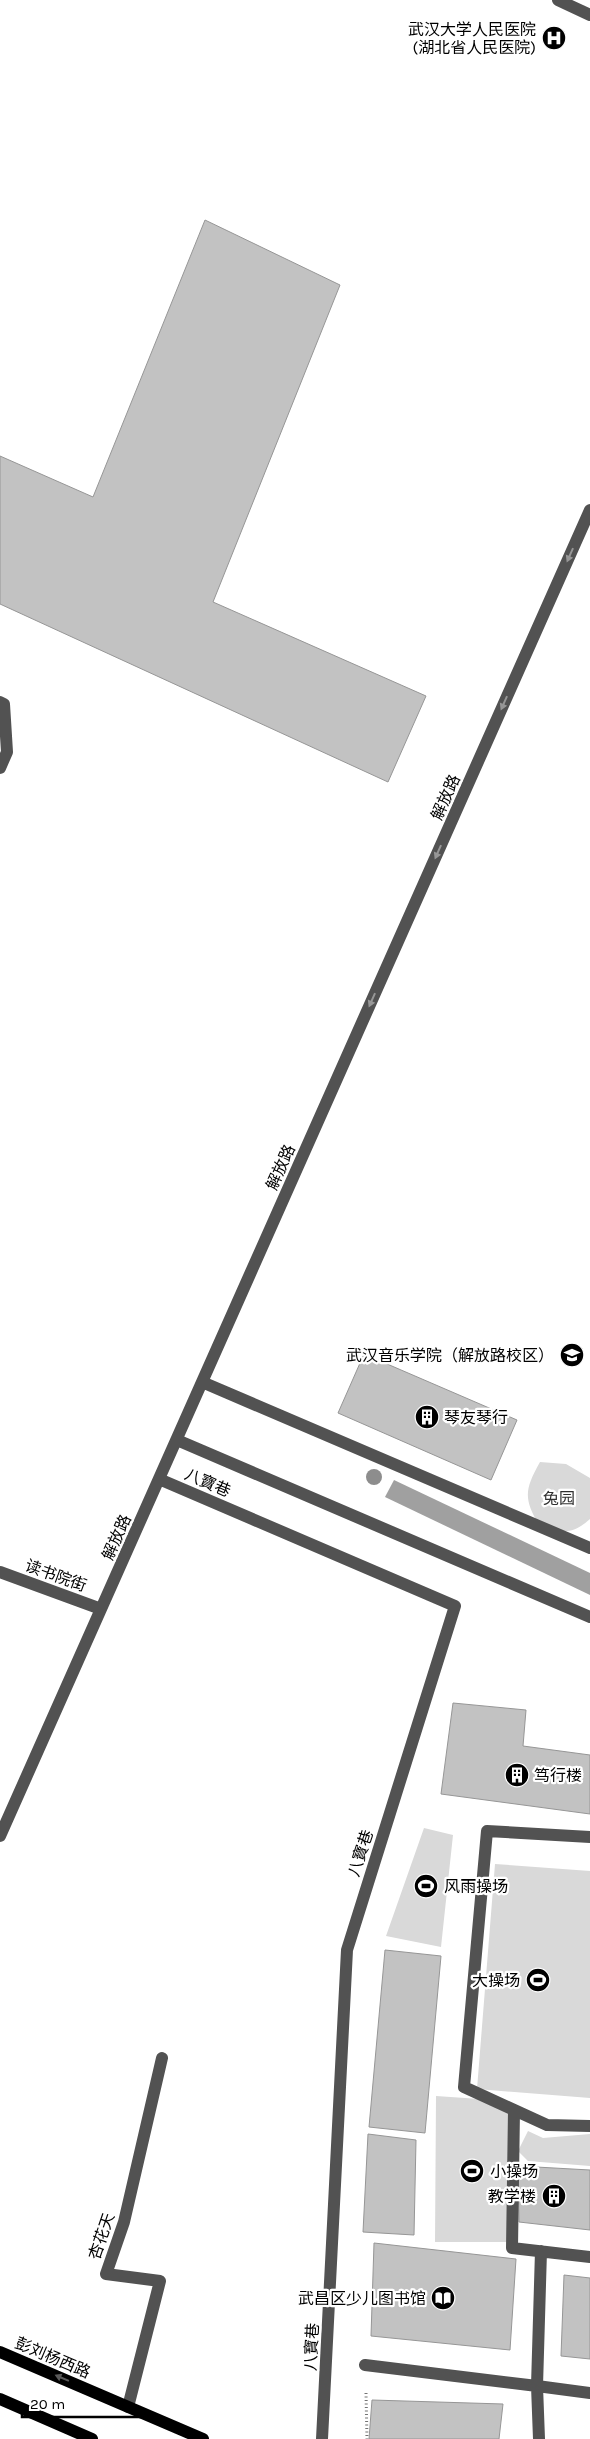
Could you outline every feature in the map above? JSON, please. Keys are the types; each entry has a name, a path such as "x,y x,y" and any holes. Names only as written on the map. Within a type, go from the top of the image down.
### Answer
{"main road":[{"name":"彭刘杨西路","path":"0,2352 203,2439"},
{"path":"0,2399 92,2439"}],"street":[{"path":"558,0 590,15"},
{"name":"解放路","path":"0,1836 590,510"},
{"path":"0,702 4,704 7,752 0,768"},
{"path":"202,1382 590,1548"},
{"path":"177,1440 590,1617"},
{"name":"八寶巷","path":"159,1479 455,1606 346,1950 322,2439"},
{"name":"读书院街","path":"0,1572 101,1609"},
{"path":"590,1837 487,1830 464,2087 547,2125 590,2126"},
{"name":"杏花天","path":"128,2407 160,2281 106,2274 124,2222 162,2058"},
{"path":"514,2110 512,2248 590,2257"},
{"path":"538,2439 537,2386 541,2252"},
{"path":"365,2365 590,2393"}],"path":[{"path":"365,2365 367,2439"}],"green space":[{"name":"兔园","path":"540,1462 566,1464 590,1478 590,1519 577,1528 566,1531 539,1525 530,1508 528,1494 531,1479"},
{"name":"风雨操场","path":"424,1828 453,1835 441,1947 386,1936"},
{"name":"大操场","path":"495,1864 590,1871 590,2098 477,2089"},
{"name":"小操场","path":"436,2096 509,2101 507,2242 435,2242"},
{"path":"528,2131 543,2138 590,2134 590,2166 528,2161 518,2151"}],"shaded area":[{"path":"394,1480 590,1573 590,1595 385,1497"}],"building":[{"path":"205,220 340,285 213,602 426,696 388,782 0,604 0,456 93,497"},
{"name":"琴友琴行","path":"364,1354 517,1420 491,1480 338,1413"},
{"name":"笃行楼","path":"453,1703 526,1710 523,1746 590,1755 590,1814 441,1794"},
{"path":"385,1950 441,1956 425,2133 369,2127"},
{"path":"368,2134 416,2140 414,2235 363,2232"},
{"name":"教学楼","path":"518,2166 590,2170 590,2230 519,2222"},
{"name":"武昌区少儿图书馆","path":"374,2243 516,2259 510,2350 371,2336"},
{"path":"564,2275 590,2278 590,2359 561,2356"},
{"path":"372,2400 503,2404 499,2439 369,2439"}],"place":[{"name":"武汉大学人民医院 (湖北省人民医院)","path":"554,38"},
{"name":"武汉音乐学院（解放路校区）","path":"572,1355"},
{"name":"琴友琴行","path":"427,1417"},
{"name":"笃行楼","path":"517,1775"},
{"name":"风雨操场","path":"426,1886"},
{"name":"大操场","path":"538,1980"},
{"name":"小操场","path":"472,2171"},
{"name":"教学楼","path":"554,2196"},
{"name":"武昌区少儿图书馆","path":"443,2298"}]}
